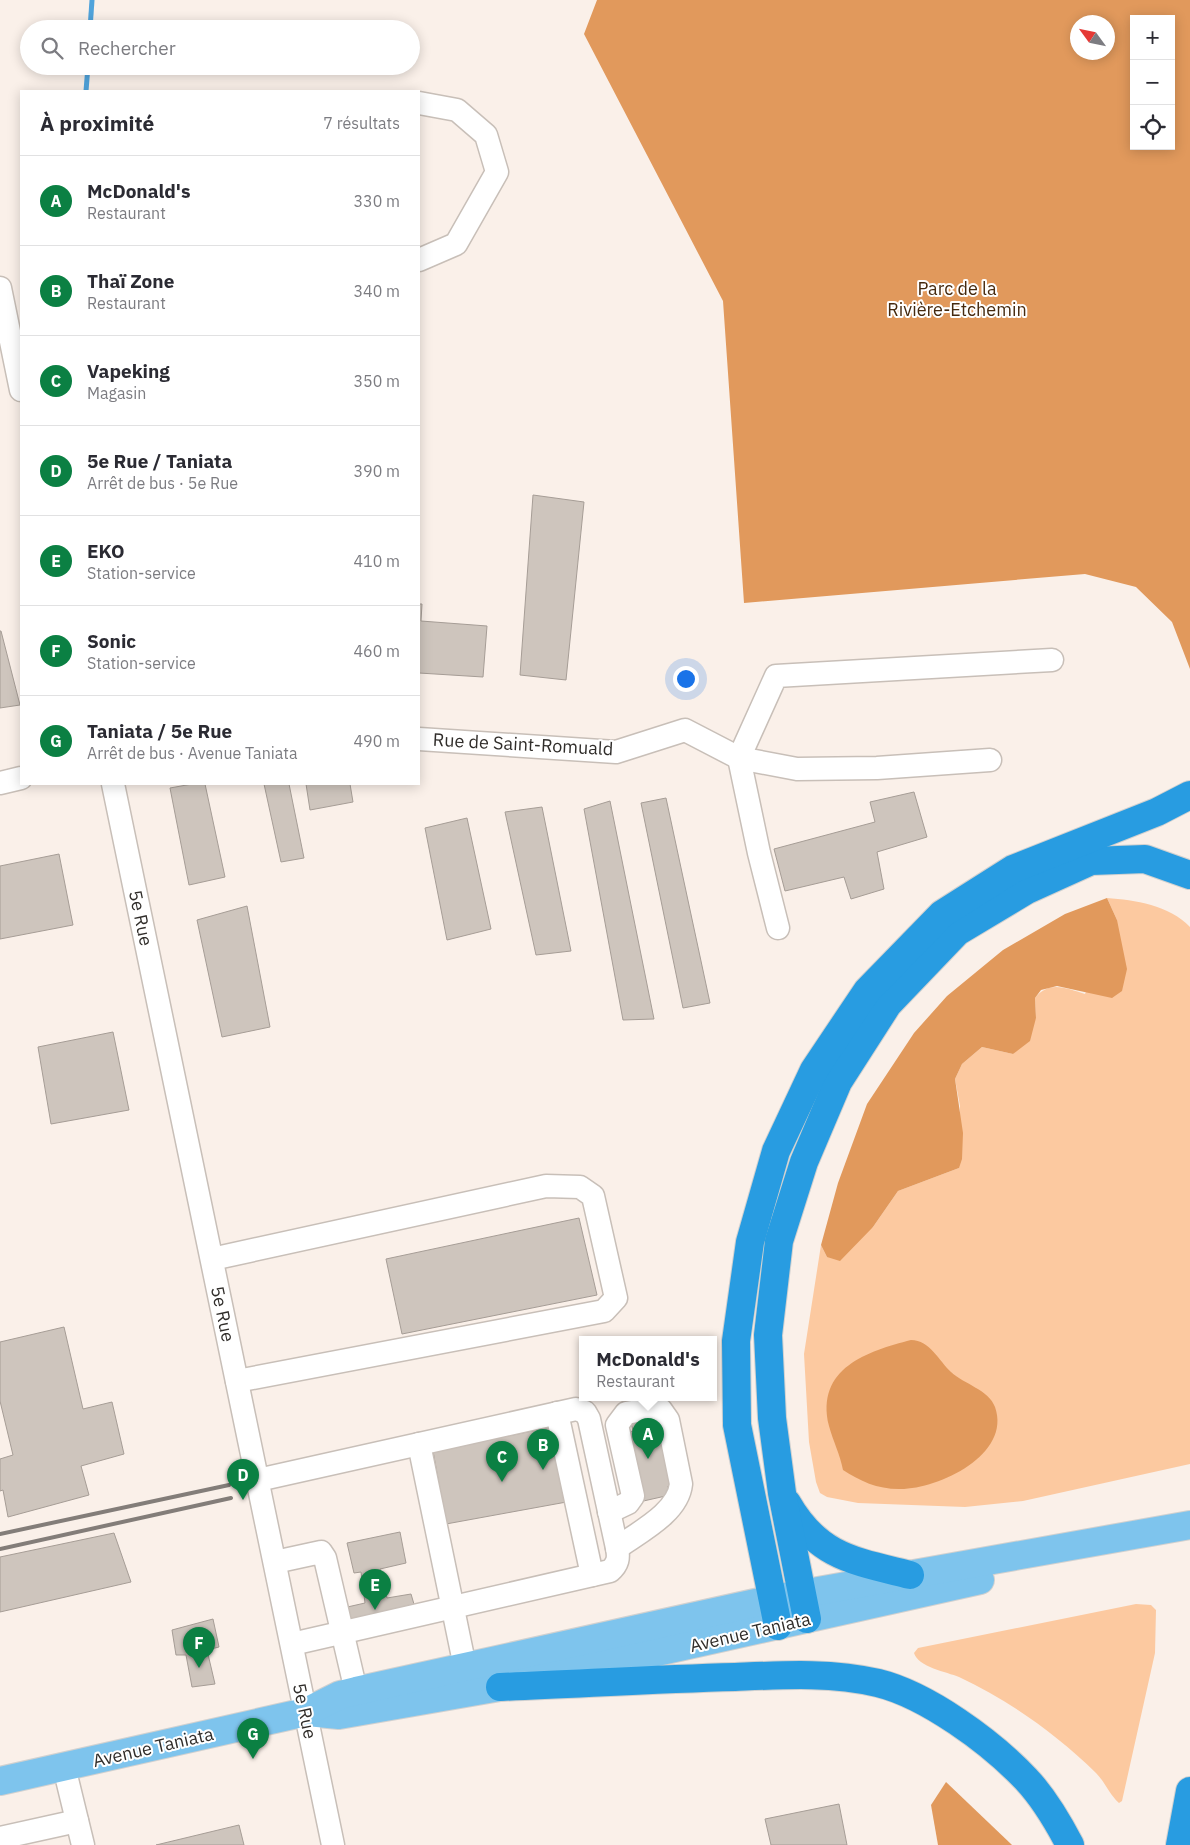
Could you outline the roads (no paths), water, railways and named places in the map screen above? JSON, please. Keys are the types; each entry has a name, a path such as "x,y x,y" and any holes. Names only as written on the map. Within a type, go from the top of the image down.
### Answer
{"highway":[{"path":"778,1626 737,1425 736,1340 750,1242 773,1160 814,1070 866,991 942,914 1013,869 1157,812 1190,796"},
{"path":"804,1607 782,1493 772,1418 768,1335 779,1241 804,1162 838,1082 888,1004 957,932 1027,890 1090,861 1145,859 1190,875"},
{"path":"782,1493 798,1521 819,1543 845,1558 910,1575"},
{"path":"500,1687 820,1674 879,1683 929,1705 958,1722 993,1749 1027,1779 1055,1817 1070,1845"},
{"path":"1180,1845 1190,1791"}],"main road":[{"name":"Avenue Taniata","path":"306,1712 340,1715 500,1687 778,1626 804,1607 910,1575 1190,1526"},
{"name":"Avenue Taniata","path":"0,1781 306,1712 340,1695 356,1691 773,1599 804,1607 933,1591 1190,1526"}],"street":[{"path":"420,103 457,110 486,135 497,172 456,244 420,260"},
{"path":"0,288 16,340 20,380"},
{"path":"778,928 759,853 739,758 776,676 1052,660"},
{"name":"Rue de Saint-Romuald","path":"420,739 616,752 685,730 739,758"},
{"path":"739,758 797,769 877,768 990,760"},
{"path":"0,783 20,778"},
{"name":"5e Rue","path":"113,785 333,1845"},
{"path":"212,1259 546,1186 580,1187 593,1196 616,1298 604,1311 237,1381"},
{"path":"258,1480 576,1409 585,1412 589,1419 617,1548 616,1566 610,1571 292,1644"},
{"path":"609,1512 628,1504 633,1496 617,1425 626,1414 649,1409 661,1410 668,1420 681,1484 680,1493 666,1512 617,1548"},
{"path":"557,1413 592,1575"},
{"path":"419,1444 464,1667"},
{"path":"275,1562 321,1552 325,1558 356,1691"},
{"path":"64,1766 83,1845"},
{"path":"0,1838 77,1821"}],"waterway":[{"path":"91,20 92,0"},
{"path":"86,90 87,75"}],"railway":[{"path":"0,1534 229,1485"},
{"path":"0,1549 231,1498"}],"place":[{"name":"McDonald's","path":"648,1459"},
{"name":"Thaï Zone","path":"543,1470"},
{"name":"Vapeking","path":"502,1482"},
{"name":"5e Rue / Taniata","path":"243,1500"},
{"name":"EKO","path":"375,1610"},
{"name":"Sonic","path":"199,1668"},
{"name":"Taniata / 5e Rue","path":"253,1759"}],"park label":[{"name":"Parc de la Rivière-Etchemin","path":"957,298"}]}
